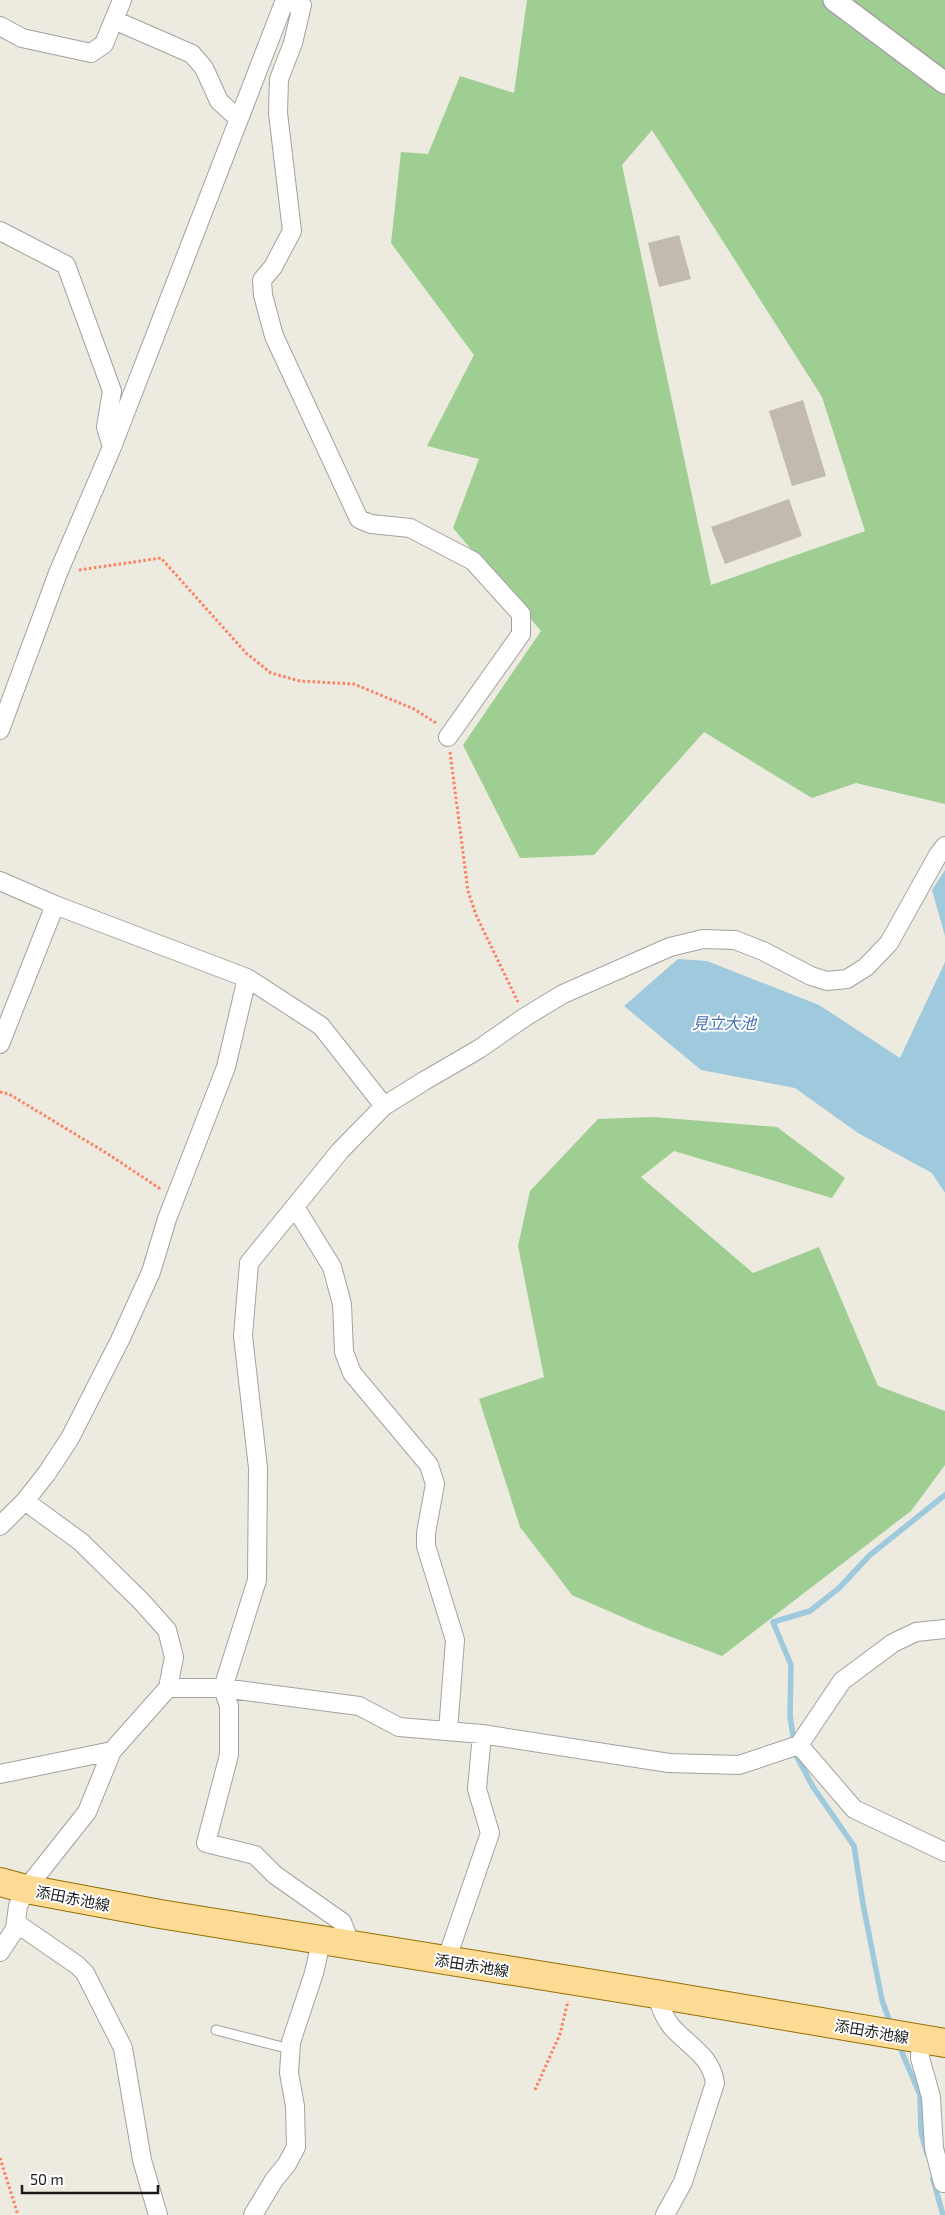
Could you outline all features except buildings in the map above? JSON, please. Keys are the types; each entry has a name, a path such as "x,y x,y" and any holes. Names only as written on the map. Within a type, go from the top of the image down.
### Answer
{"main road":[{"name":"添田赤池線","path":"0,1882 26,1889 321,1942 446,1960 933,2041"}],"street":[{"path":"0,26 22,38 91,53 104,44 122,0"},
{"path":"0,730 58,573 112,448 285,0 304,2 293,43 279,79 278,104 292,231 273,267 262,280 263,295 274,336 359,519 371,524 410,528 473,561 521,614 521,634 448,737"},
{"path":"834,0 945,83"},
{"path":"114,20 192,54 204,68 219,101 232,113 240,116"},
{"path":"0,231 66,265 112,391 106,427 112,448"},
{"path":"352,1945 342,1922 276,1875 255,1855 206,1843 229,1755 229,1706 222,1688 257,1580 258,1468 243,1336 249,1263 340,1151 384,1106 479,1049 525,1017 563,994 670,947 703,939 735,940 763,951 819,979 827,981 847,979 866,967 889,943 945,846"},
{"path":"0,881 55,905 247,978 321,1026 384,1106"},
{"path":"0,1044 55,905"},
{"path":"0,1526 25,1501 47,1473 70,1438 152,1272 167,1220 226,1067 247,978"},
{"path":"295,1207 332,1267 342,1304 344,1352 352,1373 429,1465 435,1484 426,1533 426,1546 455,1640 448,1731"},
{"path":"0,1952 15,1929 18,1906 26,1889 87,1812 112,1751 168,1688 174,1657 167,1630 81,1542 25,1501"},
{"path":"168,1688 222,1688 359,1706 400,1727 482,1734 669,1763 739,1765 799,1745 842,1681 893,1643 916,1632 945,1629"},
{"path":"446,1960 490,1833 477,1789 482,1734"},
{"path":"799,1745 854,1809 945,1852"},
{"path":"0,1774 112,1751"},
{"path":"16,1923 78,1965 85,1973 124,2048 142,2160 158,2215"},
{"path":"253,2215 274,2180 288,2164 296,2147 295,2106 288,2073 290,2049 314,1973 321,1942"},
{"path":"656,1994 664,2016 671,2027 713,2069 715,2083 683,2182 665,2215"},
{"path":"933,2041 920,2058 931,2097 934,2148 943,2183"}],"lane":[{"path":"216,2030 290,2049"}],"path":[{"path":"58,573 162,558 246,653 271,673 300,681 354,684 414,708 435,722 448,737 468,890 476,915 525,1017"},
{"path":"0,1092 8,1094 92,1144 159,1188 167,1220"},
{"path":"535,2090 560,2034 572,1981"},
{"path":"0,2158 18,2215"}],"green space":[{"path":"527,0 945,0 945,804 856,783 812,798 704,732 594,855 520,858 463,745 541,631 453,528 479,459 427,446 474,355 391,243 401,152 428,154 460,76 514,93","holes":["652,130 822,397 865,531 711,585 622,165"]},
{"path":"653,1117 777,1127 845,1178 832,1198 674,1151 641,1177 753,1273 819,1247 878,1386 945,1411 945,1465 911,1511 722,1656 645,1627 572,1595 520,1527 479,1399 544,1377 518,1246 530,1191 598,1119"}],"water":[{"path":"945,870 945,936 932,890"},
{"name":"見立大池","path":"678,959 707,961 819,1005 900,1058 945,962 945,1193 932,1173 858,1133 795,1088 701,1070 624,1006"}],"waterway":[{"path":"891,2025 882,2000 863,1904 854,1846 813,1787 796,1755 790,1716 791,1665 773,1622 810,1611 839,1588 870,1555 945,1495"},
{"path":"898,2043 920,2095 921,2132 927,2154"},
{"path":"933,2179 943,2215"}]}
